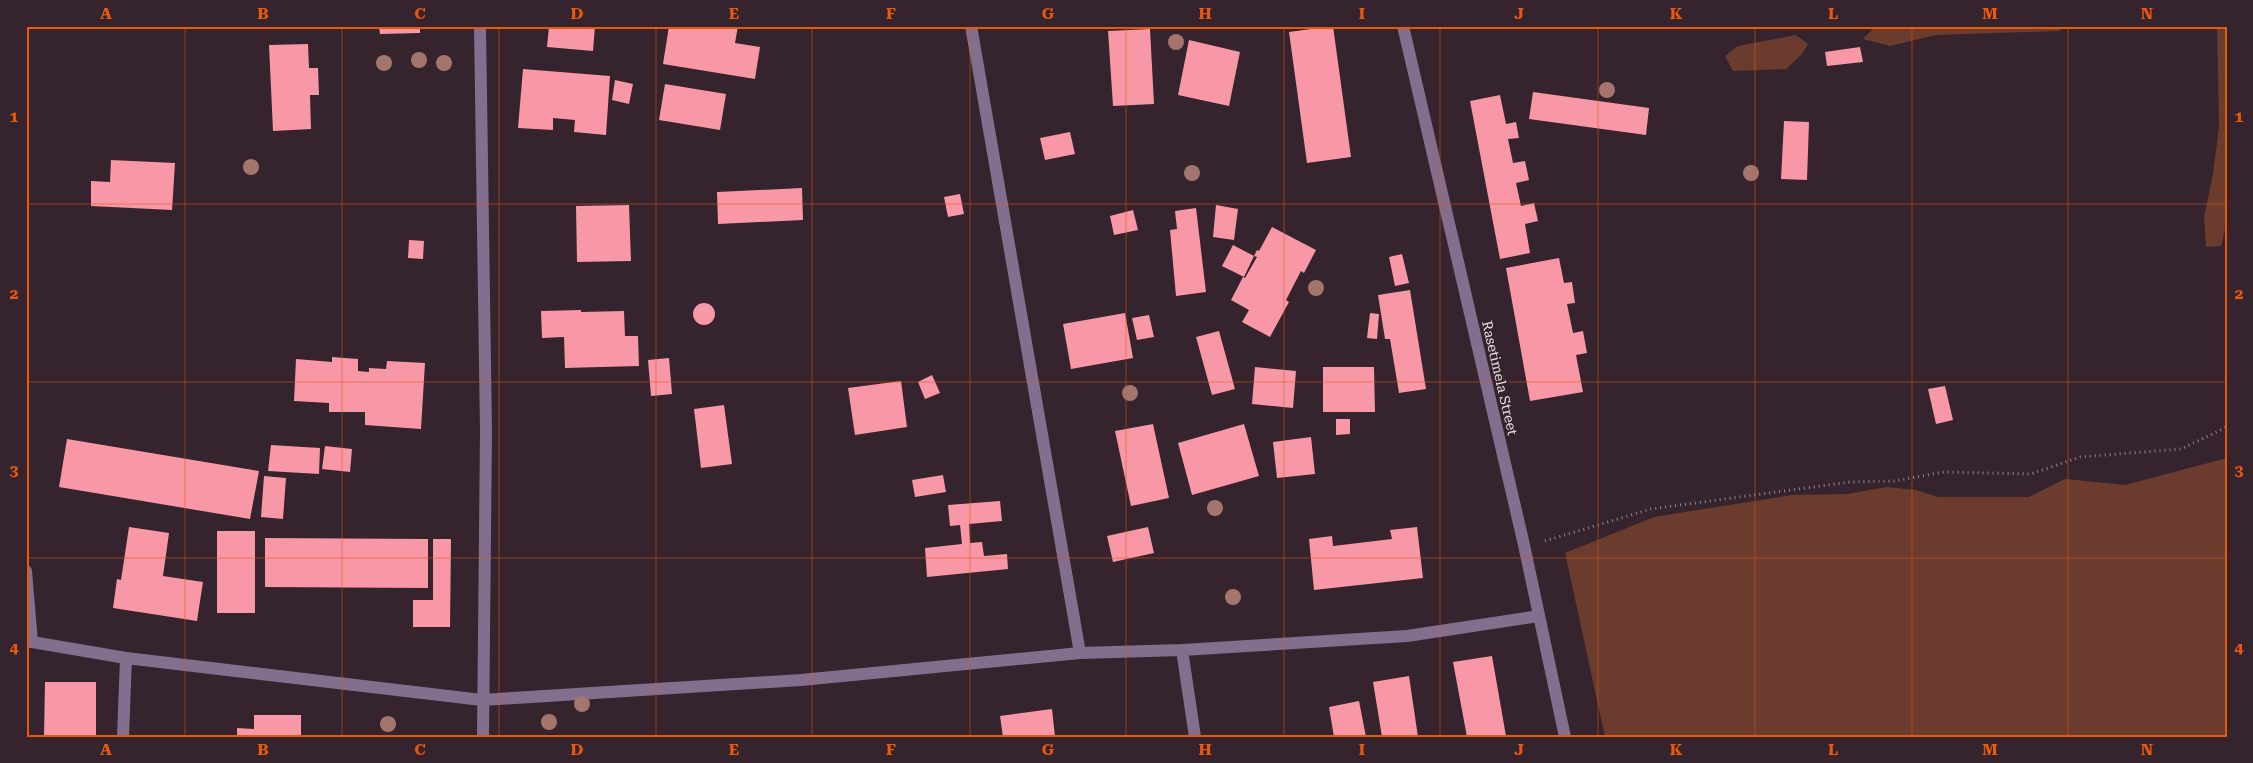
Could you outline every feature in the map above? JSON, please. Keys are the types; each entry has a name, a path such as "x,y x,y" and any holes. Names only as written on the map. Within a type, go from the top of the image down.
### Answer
{"street":[{"path":"480,26 486,431 483,737"},
{"path":"971,26 1080,653"},
{"name":"Rasetimela Street","path":"1403,26 1524,545 1565,737"},
{"path":"26,571 29,641 126,658 482,700 801,680 1080,653 1182,650 1407,636 1539,616"},
{"path":"1182,650 1195,737"},
{"path":"123,737 126,658"}],"path":[{"path":"1524,545 1558,539 1651,509 1850,482 1894,481 1944,472 2031,474 2080,457 2181,449 2227,427"}],"shaded area":[{"path":"1875,26 2066,26 2059,31 1936,35 1890,46 1863,39"},
{"path":"2217,26 2227,26 2227,221 2221,246 2206,247 2204,217 2213,174 2219,127"},
{"path":"1796,35 1808,44 1801,55 1786,69 1733,71 1725,56 1738,46"},
{"path":"2227,458 2227,737 1605,737 1565,553 1654,517 1792,495 1847,494 1886,487 1916,490 1938,497 2029,497 2065,479 2125,485"}],"building":[{"path":"379,26 420,26 420,33 380,34"},
{"path":"549,26 595,26 593,51 547,47"},
{"path":"669,26 738,26 735,43 760,47 755,79 663,64"},
{"path":"1333,26 1351,157 1307,163 1289,32"},
{"path":"1150,29 1154,104 1113,106 1108,31"},
{"path":"1189,40 1240,52 1229,106 1178,95"},
{"path":"308,44 309,68 318,68 319,95 310,95 311,129 273,131 269,45"},
{"path":"1860,47 1863,62 1827,66 1825,52"},
{"path":"523,69 610,76 606,135 574,132 575,120 553,118 553,130 518,128"},
{"path":"615,80 633,84 629,104 612,100"},
{"path":"665,84 726,94 720,130 659,120"},
{"path":"1533,92 1649,108 1646,135 1529,119"},
{"path":"1500,95 1506,124 1516,122 1519,138 1508,139 1513,163 1525,161 1529,180 1516,183 1521,206 1534,203 1538,221 1525,224 1530,253 1500,259 1470,101"},
{"path":"1784,121 1809,122 1807,180 1781,179"},
{"path":"1070,132 1075,154 1045,160 1040,138"},
{"path":"111,160 175,163 172,210 91,206 91,181 110,182"},
{"path":"802,188 803,220 718,224 717,192"},
{"path":"960,194 964,214 948,217 944,197"},
{"path":"629,205 631,261 577,262 576,206"},
{"path":"1216,205 1238,209 1234,240 1213,237"},
{"path":"1196,208 1206,292 1176,296 1170,230 1177,229 1175,211"},
{"path":"1133,210 1138,230 1114,235 1110,216"},
{"path":"1272,227 1316,250 1304,273 1301,271 1286,300 1289,302 1270,337 1242,322 1249,310 1231,300 1243,277 1245,278 1257,257 1254,256 1257,250 1259,251"},
{"path":"409,240 424,241 423,259 408,258"},
{"path":"1233,245 1254,256 1244,277 1222,266"},
{"path":"1402,254 1409,283 1395,286 1389,257"},
{"path":"1559,258 1564,283 1572,282 1575,303 1567,304 1573,333 1583,331 1587,353 1576,355 1583,392 1530,401 1506,268"},
{"path":"1410,290 1426,389 1399,393 1390,339 1385,339 1378,295"},
{"path":"704,303 714,310 715,314 708,324 704,325 694,318 693,314 700,304"},
{"path":"581,310 581,312 624,311 625,336 638,336 639,366 565,368 564,337 542,338 541,311"},
{"path":"1125,313 1133,358 1071,369 1063,324"},
{"path":"1370,313 1379,314 1377,339 1367,338"},
{"path":"1149,315 1154,337 1137,340 1132,318"},
{"path":"1219,331 1235,389 1212,395 1196,337"},
{"path":"332,357 358,359 358,371 369,372 369,368 386,369 387,361 425,363 421,429 365,425 365,412 329,412 329,403 294,401 296,359 332,362"},
{"path":"669,358 672,394 651,396 648,360"},
{"path":"1255,367 1296,371 1293,408 1252,404"},
{"path":"1323,367 1374,367 1375,412 1323,412"},
{"path":"932,375 940,393 925,399 918,382"},
{"path":"901,381 907,427 855,435 848,388"},
{"path":"1945,386 1953,420 1936,424 1928,389"},
{"path":"724,405 732,464 701,468 694,409"},
{"path":"1336,419 1350,419 1350,434 1336,435"},
{"path":"1153,424 1169,498 1131,506 1115,431"},
{"path":"1244,424 1259,476 1192,495 1178,443"},
{"path":"1311,437 1315,474 1277,478 1273,442"},
{"path":"67,439 259,471 250,519 59,487"},
{"path":"271,445 320,448 319,474 268,471"},
{"path":"325,446 352,449 350,472 322,469"},
{"path":"943,475 946,492 915,497 912,480"},
{"path":"264,476 286,478 283,519 261,517"},
{"path":"1000,501 1002,521 969,524 970,543 982,542 984,556 1007,554 1008,569 927,577 925,548 962,544 960,525 950,526 948,505"},
{"path":"129,527 169,533 163,576 203,582 197,621 113,608 117,579 121,580"},
{"path":"1148,527 1154,553 1113,562 1107,536"},
{"path":"1417,527 1423,578 1314,590 1309,539 1332,536 1333,546 1392,539 1390,530"},
{"path":"217,531 255,531 255,613 217,613"},
{"path":"265,538 428,539 428,588 265,587"},
{"path":"433,539 451,539 450,627 413,627 413,600 433,600"},
{"path":"1492,656 1506,736 1467,737 1453,662"},
{"path":"1409,676 1418,737 1382,737 1373,682"},
{"path":"45,682 96,682 96,737 44,737"},
{"path":"1359,701 1366,737 1334,737 1329,707"},
{"path":"1052,709 1055,737 1003,737 1000,716"},
{"path":"254,715 301,715 301,737 237,737 237,728 254,729"}]}
